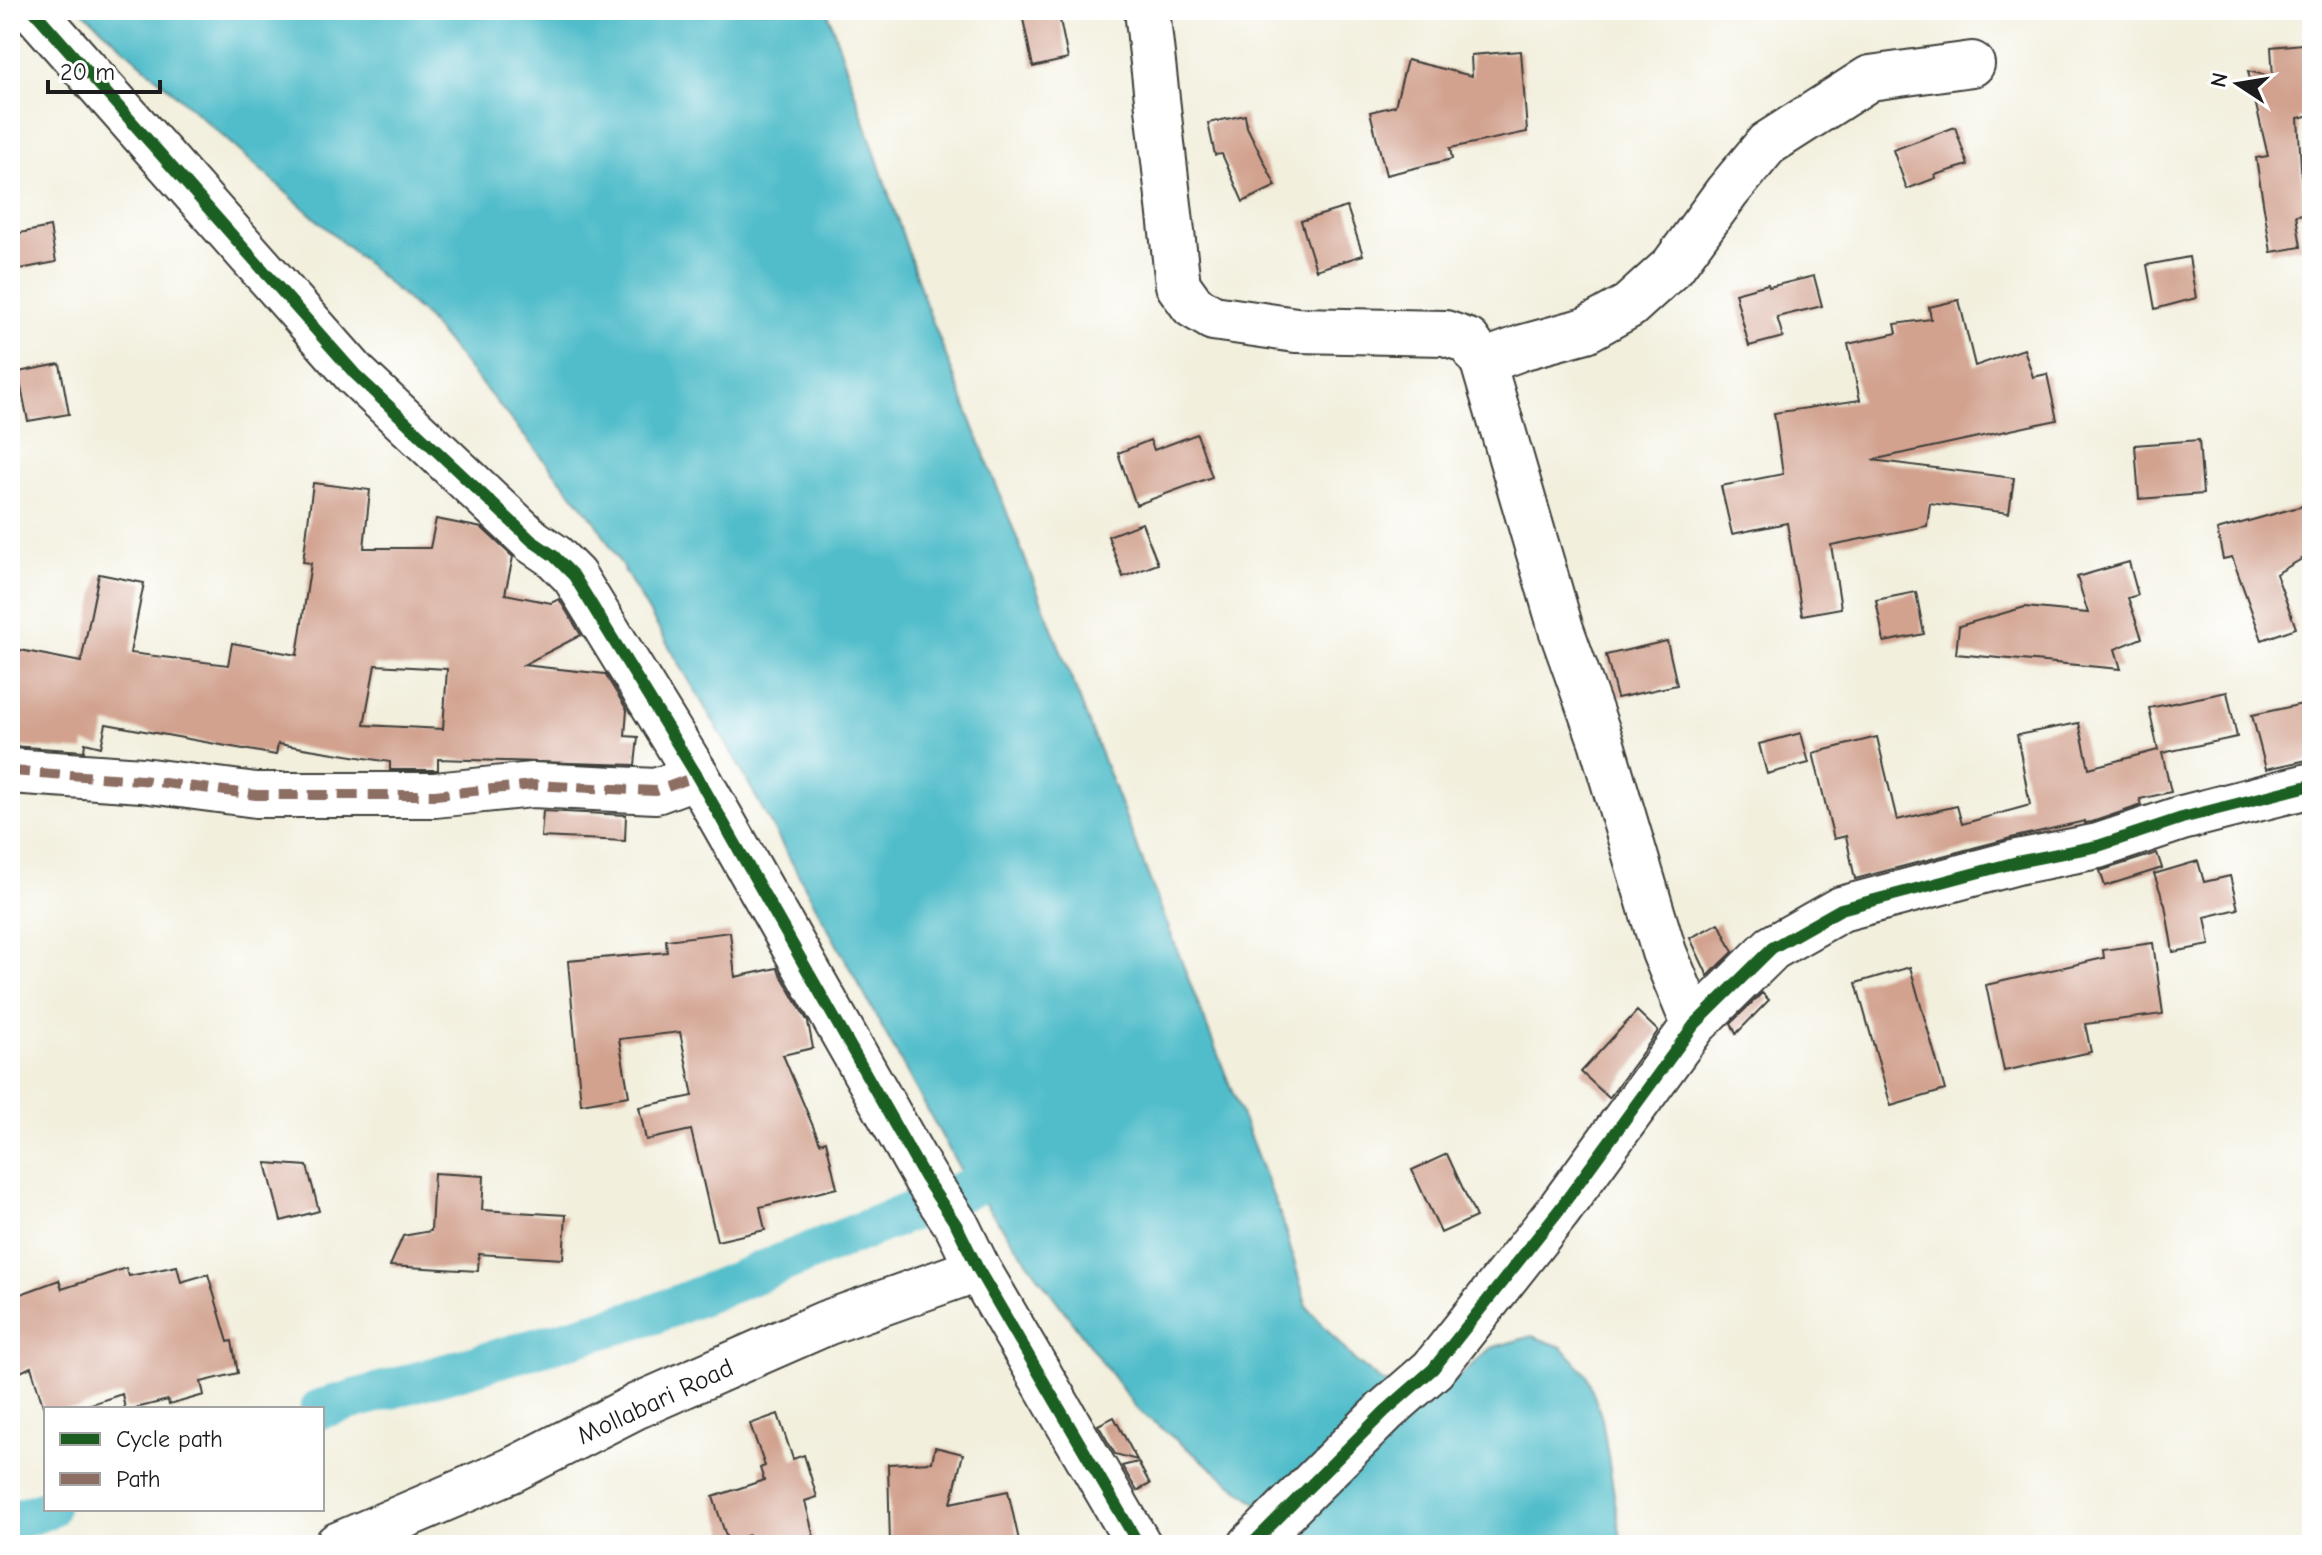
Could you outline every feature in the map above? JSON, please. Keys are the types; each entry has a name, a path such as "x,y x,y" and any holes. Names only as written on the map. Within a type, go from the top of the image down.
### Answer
{"street":[{"path":"33,10 355,374 532,541 554,556 574,576 697,776 925,1178 957,1226 978,1269 1139,1545"},
{"path":"1147,10 1178,285 1193,306 1213,318 1296,330 1445,333 1468,341 1483,362 1557,614 1601,741 1664,952 1694,1025"},
{"path":"1483,362 1586,330 1629,306 1673,266 1767,144 1870,78 1972,64"},
{"path":"10,771 142,780 256,795 435,795 532,785 656,791 697,776"},
{"path":"1260,1536 1385,1411 1433,1369 1559,1210 1694,1025 1772,948 1841,909 2017,862 2098,846 2182,818 2312,785"},
{"name":"Mollabari Road","path":"337,1545 512,1470 637,1406 826,1323 978,1269"}],"water":[{"path":"81,10 827,10 925,302 1283,1222 1307,1307 1354,1360 1381,1381 1412,1393 1445,1389 1491,1348 1532,1336 1562,1347 1587,1375 1602,1419 1622,1545 1310,1545 1137,1409 962,1173 733,755 596,522 424,315"}],"building":[{"path":"1058,10 1068,59 1033,67 1022,14"},
{"path":"2312,43 2312,115 2298,118 2304,214 2296,215 2301,247 2271,252 2256,158 2268,156 2248,71 2273,77 2271,47"},
{"path":"1521,51 1527,132 1450,148 1452,159 1386,175 1370,112 1395,106 1407,60 1472,76 1471,55"},
{"path":"1245,115 1247,127 1276,186 1243,202 1222,154 1215,155 1208,123"},
{"path":"1955,127 1968,165 1935,175 1936,178 1907,189 1893,150"},
{"path":"1347,207 1363,255 1316,270 1301,221"},
{"path":"50,227 56,262 10,271 10,235"},
{"path":"2189,257 2196,298 2155,309 2147,265"},
{"path":"1814,276 1822,306 1777,317 1783,337 1749,346 1735,293"},
{"path":"1959,300 1975,366 2024,349 2033,377 2047,374 2057,420 1872,460 2014,478 2009,513 1930,503 1927,526 1831,545 1841,608 1802,615 1787,523 1732,534 1721,486 1783,474 1774,413 1860,400 1848,344 1897,333 1895,324 1931,319 1929,307"},
{"path":"60,364 69,414 28,421 18,372"},
{"path":"1197,434 1212,477 1136,505 1118,453 1150,440 1154,450"},
{"path":"2199,440 2203,494 2139,499 2135,445"},
{"path":"313,483 370,490 364,548 430,548 436,519 482,528 513,557 505,594 551,603 559,599 581,635 523,665 605,674 627,710 625,736 638,737 635,765 438,759 438,770 390,770 390,762 278,744 276,755 106,724 101,747 85,743 84,751 10,746 10,648 81,662 99,574 144,583 130,653 228,665 232,643 297,655 311,563 303,562","holes":["375,665 447,669 443,729 364,725"]},
{"path":"2302,506 2312,540 2312,553 2276,574 2296,628 2262,640 2232,557 2223,559 2217,530"},
{"path":"1142,523 1158,564 1123,577 1108,536"},
{"path":"2129,562 2138,595 2128,598 2142,638 2115,649 2121,669 1956,654 1959,626 2025,607 2088,613 2077,577"},
{"path":"1916,592 1924,634 1884,642 1876,600"},
{"path":"1667,641 1677,685 1617,698 1606,655"},
{"path":"2227,692 2237,737 2162,753 2171,792 2140,799 2142,805 2092,822 2011,838 1855,879 1846,836 1834,839 1813,753 1877,737 1897,820 1957,806 1962,824 2030,805 2017,735 2079,723 2089,768 2158,750 2149,708"},
{"path":"2312,702 2312,759 2266,769 2252,715"},
{"path":"1801,733 1809,763 1767,774 1759,744"},
{"path":"543,811 626,815 625,841 541,837"},
{"path":"2157,853 2162,868 2105,886 2100,871"},
{"path":"2198,861 2204,882 2230,876 2238,909 2205,917 2210,945 2173,952 2165,905 2154,874"},
{"path":"1719,923 1733,952 1708,976 1690,938"},
{"path":"730,932 735,977 777,968 808,1022 813,1048 783,1055 820,1143 826,1141 837,1188 760,1207 765,1230 717,1241 691,1130 646,1140 639,1107 693,1096 680,1032 619,1039 629,1096 581,1104 568,961 667,952 666,940"},
{"path":"2153,943 2163,1014 2085,1024 2091,1052 2004,1071 1986,985 2104,958 2103,950"},
{"path":"1910,967 1945,1090 1891,1106 1856,983"},
{"path":"1762,993 1769,1000 1736,1034 1731,1023"},
{"path":"1637,1011 1658,1031 1609,1098 1581,1072"},
{"path":"1447,1154 1476,1217 1441,1233 1412,1170"},
{"path":"266,1163 307,1166 319,1211 281,1221"},
{"path":"434,1173 484,1176 482,1210 566,1215 563,1259 479,1254 478,1271 390,1266 403,1236 431,1231"},
{"path":"177,1266 181,1282 208,1274 228,1342 232,1341 238,1373 201,1382 204,1395 169,1405 168,1400 140,1407 125,1407 122,1394 82,1407 44,1409 31,1367 10,1377 10,1298 59,1280 62,1289 126,1268 129,1276"},
{"path":"778,1414 793,1459 804,1455 817,1497 805,1501 816,1545 750,1545 749,1535 728,1542 713,1497 764,1480 760,1468 765,1466 750,1424"},
{"path":"1114,1417 1137,1460 1115,1454 1098,1425"},
{"path":"935,1447 963,1454 951,1503 1008,1491 1020,1545 890,1545 888,1464 932,1462"},
{"path":"1138,1462 1150,1484 1137,1491 1122,1466"}],"waterway":[{"path":"324,1408 652,1315 1022,1167"},
{"path":"10,1522 44,1510"}],"marked path":[{"path":"10,771 142,780 256,795 435,795 532,785 656,791 697,776"}],"cycle path":[{"path":"33,10 355,374 532,541 554,556 574,576 697,776 925,1178 957,1226 978,1269 1139,1545"},
{"path":"1251,1545 1385,1411 1433,1369 1559,1210 1694,1025 1772,948 1841,909 2017,862 2098,846 2182,818 2312,785"}]}
